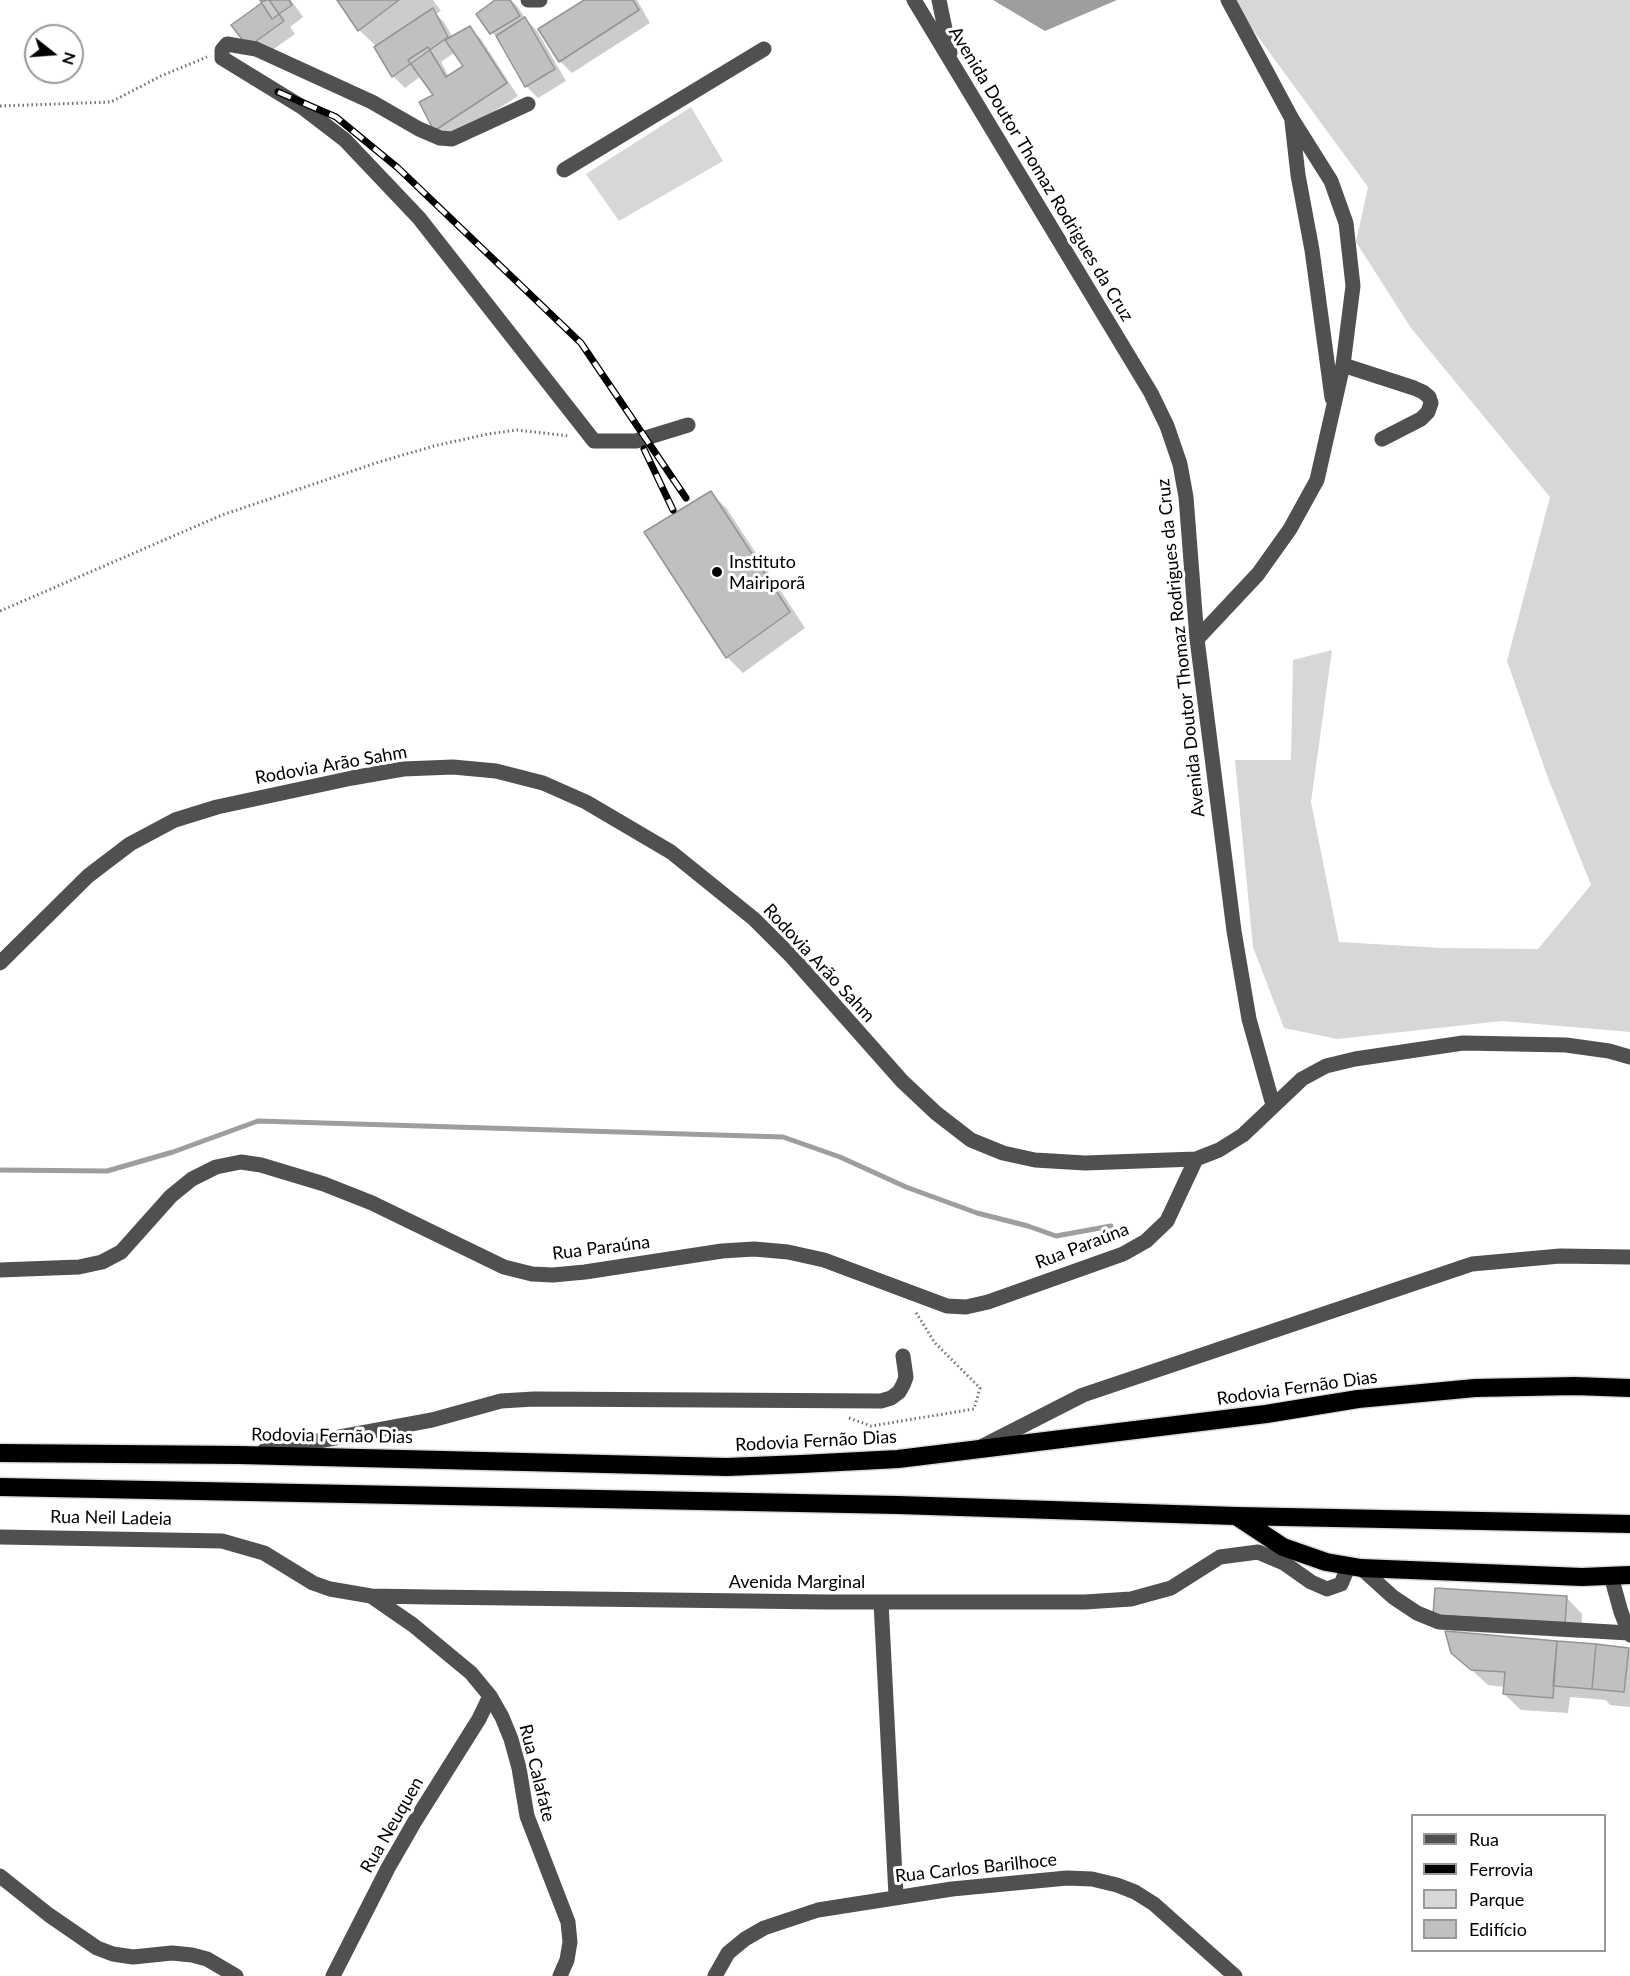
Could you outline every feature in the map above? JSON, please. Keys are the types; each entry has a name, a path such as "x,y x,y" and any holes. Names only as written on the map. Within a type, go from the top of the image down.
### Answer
{"highway":[{"name":"Rodovia Fernão Dias","path":"0,1453 239,1455 727,1467 898,1459 1266,1414 1358,1399 1474,1388 1575,1386 1630,1388"},
{"path":"0,1487 886,1505 1236,1516 1630,1524"},
{"path":"1236,1516 1283,1547 1326,1562 1355,1567 1582,1577 1630,1575"}],"street":[{"path":"528,0 540,0"},
{"name":"Avenida Doutor Thomaz Rodrigues da Cruz","path":"914,0 1151,393 1167,426 1180,464 1186,497 1197,639 1234,931 1249,1019 1273,1105"},
{"path":"939,0 952,66"},
{"path":"1197,639 1258,574 1290,529 1317,480 1343,365 1353,286 1346,223 1331,180 1292,119 1228,0"},
{"path":"528,104 452,139 440,138 419,129 372,102 256,49 227,45 222,50 222,58 302,107 345,140 403,200 594,441 636,441 688,425"},
{"path":"564,171 764,49"},
{"path":"1292,119 1298,175 1312,250 1333,409"},
{"path":"1343,365 1414,388 1429,397 1431,404 1428,412 1421,419 1382,439"},
{"name":"Rodovia Arão Sahm","path":"0,963 88,876 130,844 175,820 239,802 403,769 453,767 496,771 543,783 586,802 671,852 754,919 792,957 902,1081 936,1113 971,1140 1003,1153 1035,1160 1085,1163 1196,1160 1220,1150 1243,1136 1302,1079 1326,1066 1355,1059 1463,1043 1566,1045 1609,1051 1630,1057"},
{"name":"Rua Paraúna","path":"0,1270 79,1267 102,1262 121,1252 171,1196 192,1179 216,1167 241,1162 261,1165 324,1184 372,1203 504,1267 532,1274 585,1272 722,1251 754,1249 788,1252 824,1260 946,1306 966,1307 988,1302 1123,1254 1146,1241 1167,1221 1196,1160"},
{"path":"980,1448 1083,1395 1472,1264 1560,1256 1630,1257"},
{"path":"239,1455 432,1420 501,1401 534,1399 881,1401 891,1398 899,1392 903,1385 906,1377 903,1356"},
{"name":"Rua Neil Ladeia","path":"0,1537 175,1538 222,1541"},
{"name":"Avenida Marginal","path":"222,1541 264,1553 313,1583 330,1589 371,1596 1085,1602 1131,1599 1171,1588 1220,1557 1258,1552 1284,1563 1311,1582 1327,1589 1341,1584 1355,1567"},
{"path":"1355,1567 1417,1613 1439,1622 1630,1634 1611,1576"},
{"name":"Rua Calafate","path":"371,1596 413,1625 471,1673 490,1696 512,1739 527,1816 568,1922 570,1942 567,1960 560,1976"},
{"path":"881,1602 896,1896"},
{"name":"Rua Neuquen","path":"333,1976 388,1868 479,1719 490,1696"},
{"path":"0,1876 49,1915 97,1948 113,1954 133,1957 172,1953 192,1955 207,1959 236,1976"},
{"name":"Rua Carlos Barilhoce","path":"715,1976 728,1953 745,1939 764,1928 818,1910 896,1896 1067,1878 1092,1879 1135,1892 1154,1904 1235,1976"}],"path":[{"path":"0,106 111,102 161,76 222,50"},
{"path":"0,611 222,516 423,449 488,434 517,430 558,434 594,441"}],"green space":[{"path":"1231,0 1630,0 1630,1032 1502,1021 1337,1039 1284,1028 1253,947 1235,760 1291,760 1293,660 1332,650 1311,802 1339,942 1442,948 1538,949 1591,885 1548,778 1507,661 1550,497 1411,328 1356,242 1368,187"},
{"path":"691,107 723,161 619,221 586,174"}],"shaded area":[{"path":"993,0 1117,0 1045,31"}],"building":[{"path":"260,0 289,0 292,5 272,19"},
{"path":"269,0 284,21 248,47 231,25"},
{"path":"337,0 399,0 358,31"},
{"path":"495,0 510,0 520,16 490,34 476,14"},
{"path":"584,0 633,0 639,10 559,62 538,29"},
{"path":"433,8 448,37 392,77 374,47"},
{"path":"525,17 555,69 525,87 496,36"},
{"path":"470,26 507,83 434,131 419,102 433,95 408,60 428,47 446,77 463,66 445,40"},
{"name":"Instituto Mairiporã","path":"711,491 790,612 726,658 644,532"},
{"path":"1435,1588 1567,1596 1565,1623 1433,1615"},
{"path":"1445,1631 1557,1641 1553,1698 1503,1694 1505,1672 1471,1670 1451,1653"},
{"path":"1557,1641 1596,1644 1592,1689 1553,1686"},
{"path":"1596,1644 1629,1648 1624,1692 1592,1689"}],"waterway":[{"path":"0,1170 107,1171 173,1152 258,1121 783,1137 840,1157 906,1187 977,1213 1056,1236 1111,1226"}],"railway":[{"path":"278,92 336,117 398,168 581,343 686,498"},
{"path":"644,449 673,510"}],"place":[{"name":"Instituto Mairiporã","path":"717,572"}]}
